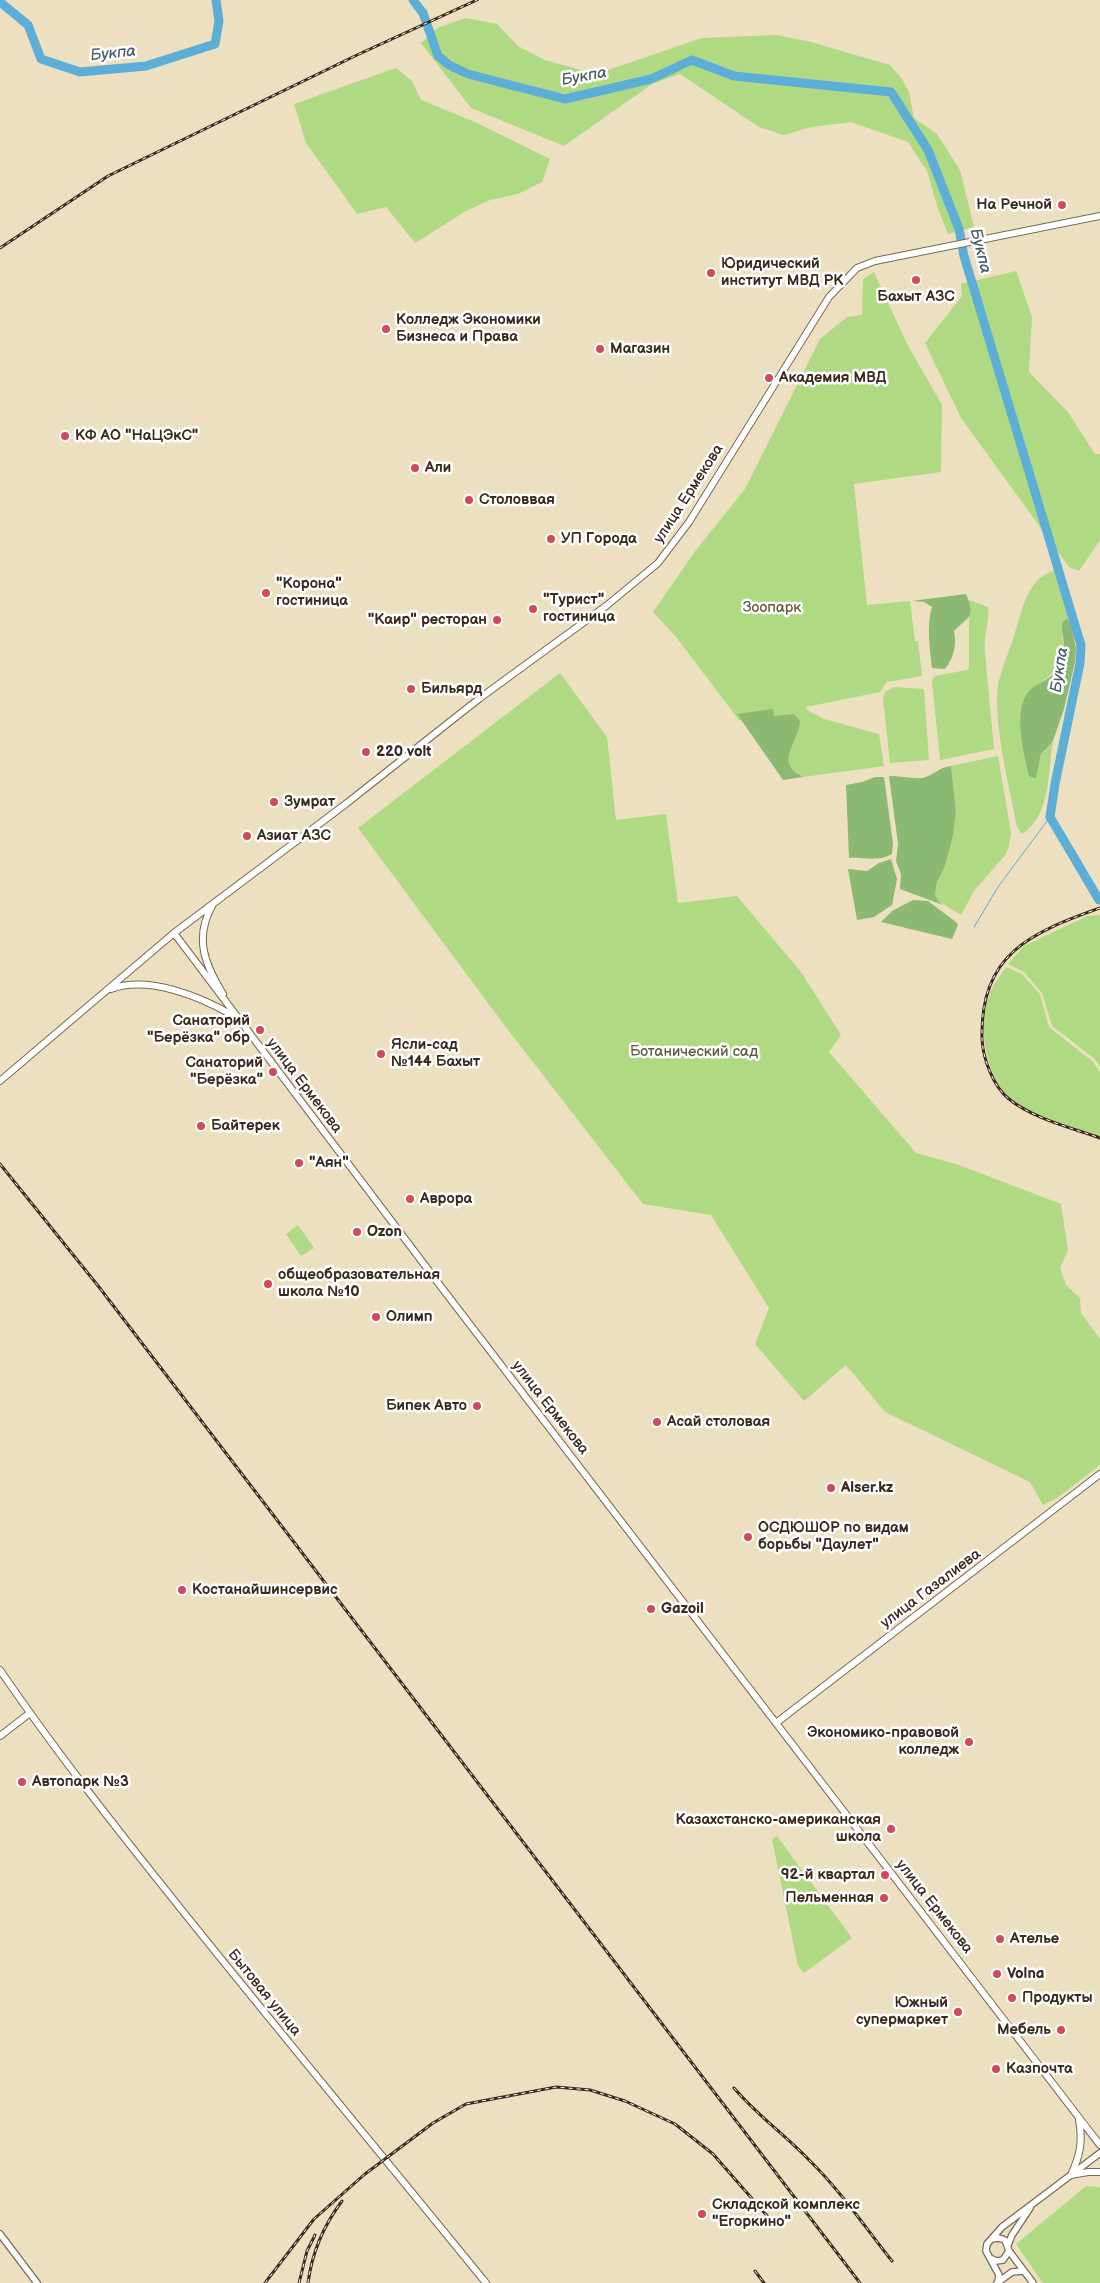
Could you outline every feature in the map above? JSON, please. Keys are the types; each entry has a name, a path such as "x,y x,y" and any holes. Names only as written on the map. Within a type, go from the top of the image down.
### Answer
{"main road":[{"name":"улица Ермекова","path":"1100,216 893,256 857,268 829,297 689,522 658,563 606,606 480,698 347,803 174,933 1100,2145"},
{"path":"214,903 203,928 202,940 207,963 238,1017"},
{"path":"0,1081 174,933"},
{"path":"108,990 122,985 155,986 202,998 238,1017"},
{"name":"улица Газалиева","path":"776,1723 1100,1474"},
{"name":"Бытовая улица","path":"0,1670 85,1788 211,1946 486,2283"},
{"path":"0,1736 30,1714"},
{"path":"1071,2175 1080,2157 1082,2135 1079,2119"},
{"path":"1071,2175 1100,2172"}],"street":[{"path":"998,2282 999,2274 989,2257 986,2247 992,2239 1002,2227 1100,2153"},
{"path":"989,2257 999,2261 1006,2258 1012,2235 1033,2204"},
{"path":"0,2234 37,2283"},
{"path":"992,2239 1002,2238 1033,2283"},
{"path":"998,2282 1012,2272 1024,2271"}],"green space":[{"path":"466,18 497,24 518,46 545,60 596,74 702,38 776,35 811,42 890,65 902,79 909,92 914,118 937,134 960,170 974,227 948,234 938,209 927,171 908,142 851,122 811,127 784,135 759,127 680,74 652,84 564,146 471,108 421,43 437,28"},
{"path":"396,68 412,81 421,100 475,122 550,159 542,182 518,194 490,200 466,211 415,243 386,207 357,214 306,143 294,104"},
{"path":"1016,271 1032,317 1029,372 1068,412 1095,454 1100,454 1100,540 1079,571 1069,567 961,418 925,343 962,296 961,284"},
{"name":"Зоопарк","path":"874,272 906,342 942,405 941,472 854,484 867,605 910,601 915,641 918,641 922,676 887,682 880,692 806,707 807,710 824,719 879,734 884,766 803,777 794,771 790,765 789,758 800,721 794,714 774,716 773,714 739,720 676,637 653,612 696,550 745,489 820,339 847,317 862,315 863,279"},
{"path":"1056,570 1071,625 1067,618 1062,638 1065,652 1059,669 1030,690 1029,776 1036,779 1041,754 1053,741 1049,779 1043,805 1031,826 1022,834 1017,827 1002,753 997,713 997,695 999,680 1029,592 1040,578"},
{"path":"966,594 971,612 967,619 954,631 955,646 951,660 945,669 932,668 929,629 932,607 924,602 912,601"},
{"path":"969,600 988,607 985,647 994,749 940,760 932,681 935,676 969,668"},
{"path":"1067,618 1071,625 1076,648 1075,662 1064,709 1053,741 1041,754 1036,779 1029,776 1024,755 1020,719 1022,707 1025,697 1031,689 1053,675 1062,663 1064,652 1062,623"},
{"name":"Ботанический сад","path":"560,673 607,737 616,820 666,814 678,903 737,896 801,972 841,1035 829,1052 916,1153 959,1165 1061,1204 1068,1250 1060,1268 1066,1285 1080,1298 1081,1313 1100,1339 1100,1465 1057,1498 1043,1505 1030,1482 885,1412 846,1365 804,1401 755,1344 769,1308 711,1215 643,1204 505,1026 358,828"},
{"path":"894,687 924,689 929,760 890,763 883,698 885,692"},
{"path":"773,709 774,716 794,714 800,721 789,758 790,765 794,771 803,777 783,780 737,714"},
{"path":"998,756 1011,833 1009,846 1006,854 974,891 961,915 938,901 935,894 937,882 945,866 953,836 956,811 951,766"},
{"path":"951,766 956,811 953,836 945,866 937,882 935,894 938,901 943,905 900,889 901,874 896,861 898,844 889,776 922,778"},
{"path":"875,777 884,777 893,843 892,854 877,859 849,858 846,785"},
{"path":"891,859 897,879 892,905 874,917 857,920 848,869 867,871 879,863"},
{"path":"913,900 928,901 956,922 958,925 952,939 881,922 892,911"},
{"path":"1100,915 1100,1067 1095,1059 1052,1026 1042,993 1024,972 1008,964 1024,946 1087,916"},
{"path":"1006,967 1022,974 1040,994 1049,1027 1092,1061 1100,1072 1100,1137 1048,1118 1018,1104 1007,1095 998,1083 987,1055 984,1040 984,1024 985,1010 990,992"},
{"path":"298,1225 314,1248 301,1256 286,1234"},
{"path":"777,1836 852,1938 804,1973 798,1966 772,1839"},
{"path":"1086,2186 1100,2187 1100,2283 1043,2283 1016,2244"}],"waterway":[{"name":"Букпа","path":"0,2 28,25 41,59 80,72 146,66 215,44 219,21 216,0"},
{"name":"Букпа","path":"413,0 423,13 438,56 449,65 468,74 565,99 651,79 692,60 734,76 891,92 928,150 959,229 964,256 1081,645 1080,663 1050,817 1099,900"},
{"path":"974,927 998,887 1050,817"}],"railway":[{"path":"0,248 108,176 357,55 477,0"},
{"path":"1100,908 1052,927 1031,938 1014,951 1000,967 990,986 984,1010 982,1039 984,1055 990,1072 1003,1094 1029,1112 1100,1138"},
{"path":"0,1164 99,1287 860,2283"},
{"path":"265,2283 314,2219 365,2174 433,2123 466,2104 556,2087 590,2090 625,2101 675,2124 713,2154 769,2218"},
{"path":"734,2088 800,2151 842,2196 892,2261"},
{"path":"308,2283 312,2260 320,2239 342,2201"},
{"path":"299,2283 307,2251 315,2235"},
{"path":"755,2271 764,2283"}],"place":[{"name":"На Речной","path":"1062,205"},
{"name":"Юридический институт МВД РК","path":"711,273"},
{"name":"Бахыт АЗС","path":"916,280"},
{"name":"Колледж Экономики Бизнеса и Права","path":"386,329"},
{"name":"Магазин","path":"600,349"},
{"name":"Академия МВД","path":"769,378"},
{"name":"КФ АО \"НаЦЭкС\"","path":"65,436"},
{"name":"Али","path":"415,468"},
{"name":"Столоввая","path":"469,500"},
{"name":"УП Города","path":"551,539"},
{"name":"\"Корона\" гостиница","path":"266,593"},
{"name":"\"Турист\" гостиница","path":"533,609"},
{"name":"\"Каир\" ресторан","path":"497,620"},
{"name":"Бильярд","path":"411,689"},
{"name":"220 volt","path":"366,752"},
{"name":"Зумрат","path":"274,802"},
{"name":"Азиат АЗС","path":"247,836"},
{"name":"Санаторий \"Берёзка\" обр","path":"260,1030"},
{"name":"Ясли-сад №144 Бахыт","path":"381,1054"},
{"name":"Санаторий \"Берёзка\"","path":"273,1072"},
{"name":"Байтерек","path":"201,1126"},
{"name":"\"Аян\"","path":"299,1163"},
{"name":"Аврора","path":"410,1199"},
{"name":"Ozon","path":"357,1232"},
{"name":"общеобразовательная школа №10","path":"268,1284"},
{"name":"Олимп","path":"376,1317"},
{"name":"Бипек Авто","path":"477,1406"},
{"name":"Асай столовая","path":"657,1422"},
{"name":"Alser.kz","path":"831,1488"},
{"name":"ОСДЮШОР по видам борьбы \"Даулет\"","path":"748,1537"},
{"name":"Костанайшинсервис","path":"182,1590"},
{"name":"Gazoil","path":"651,1609"},
{"name":"Экономико-правовой колледж","path":"969,1742"},
{"name":"Автопарк №3","path":"22,1782"},
{"name":"Казахстанско-американская школа","path":"891,1829"},
{"name":"92-й квартал","path":"885,1875"},
{"name":"Пельменная","path":"884,1898"},
{"name":"Ателье","path":"1000,1939"},
{"name":"Volna","path":"997,1974"},
{"name":"Продукты","path":"1012,1998"},
{"name":"Южный супермаркет","path":"958,2012"},
{"name":"Мебель","path":"1061,2030"},
{"name":"Казпочта","path":"996,2069"},
{"name":"Складской комплекс \"Егоркино\"","path":"702,2214"}]}
